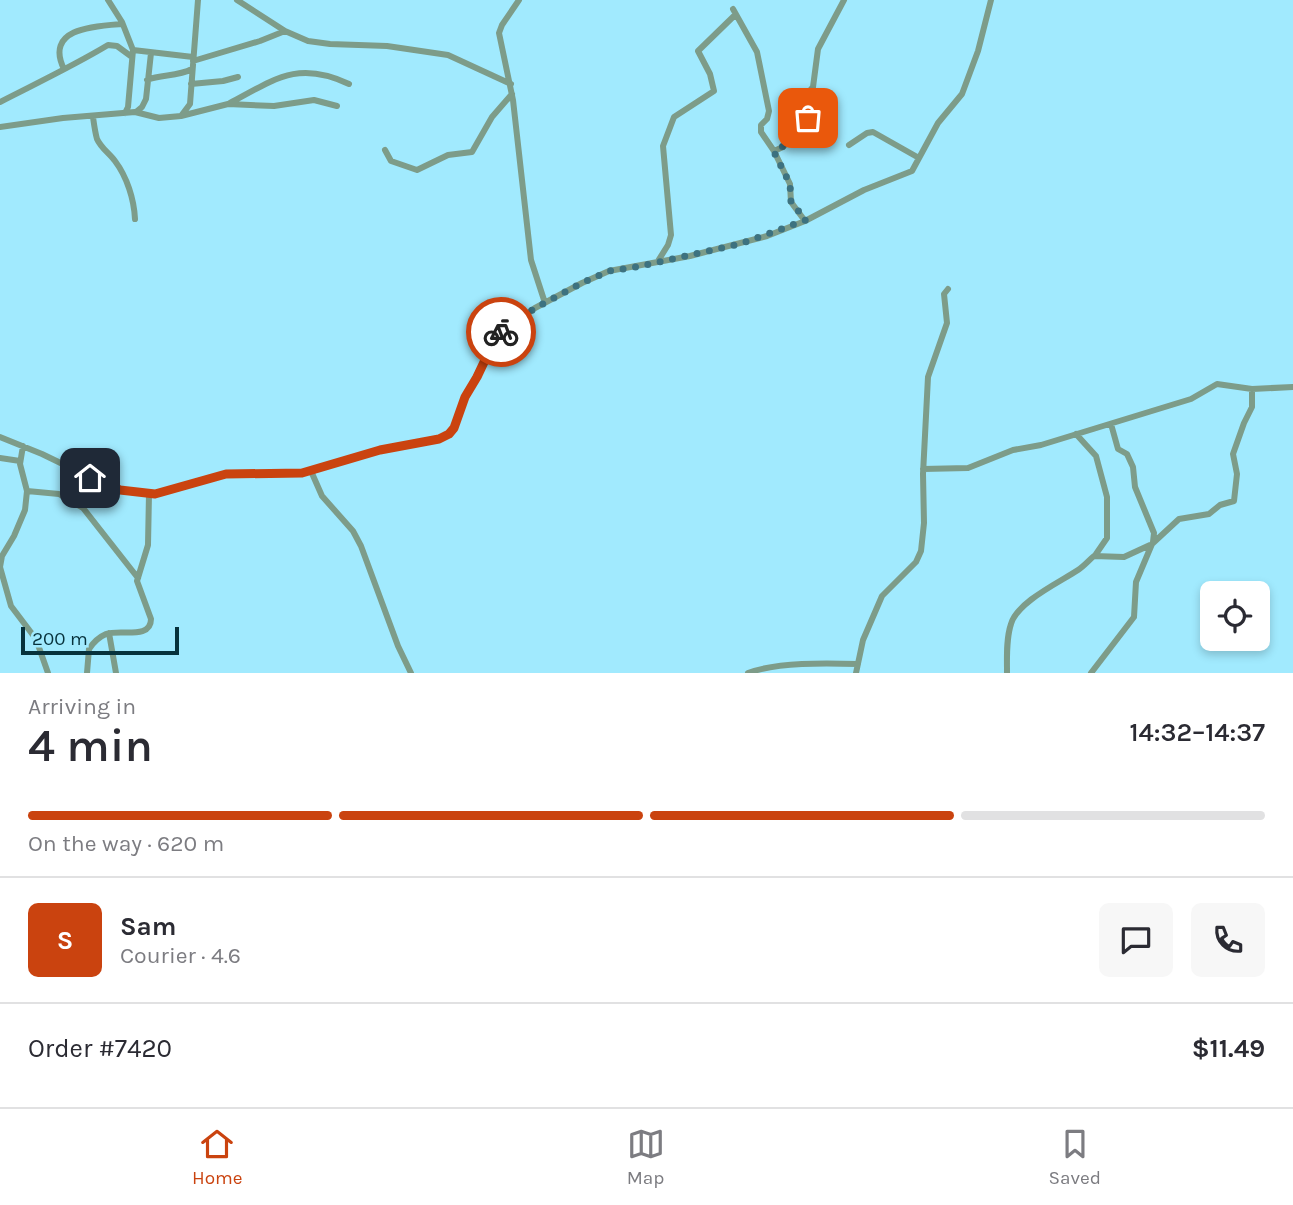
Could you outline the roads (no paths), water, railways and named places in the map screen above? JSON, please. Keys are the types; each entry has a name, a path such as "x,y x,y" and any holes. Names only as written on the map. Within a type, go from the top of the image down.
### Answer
{"street":[{"path":"108,0 122,24 133,54 128,107 125,113"},
{"path":"237,0 285,31 314,43 387,46 448,55 511,84"},
{"path":"519,0 499,31 511,84 531,260 545,303"},
{"path":"774,152 808,119 807,94 813,87 818,49 844,0"},
{"path":"0,437 106,485 149,494 168,492 226,474 289,474 312,471 380,450 439,439 449,434 456,424 465,397 498,335 522,316 609,271 740,244 806,220 864,190 912,171 939,123 962,94 978,51 991,0"},
{"path":"181,116 190,104 199,1"},
{"path":"658,261 671,235 663,146 674,117 714,91 698,50 734,12 757,52 769,111 761,130 790,184 791,202 806,220"},
{"path":"64,69 57,53 60,44 71,35 90,26 122,24"},
{"path":"177,75 193,62 285,31"},
{"path":"0,102 72,67 108,45 133,54 151,53 193,62"},
{"path":"135,112 142,107 146,99 151,53"},
{"path":"0,127 135,112 159,118 181,116 228,104 271,82 303,71 349,84"},
{"path":"147,80 157,76 177,75 191,84 238,77"},
{"path":"385,150 391,161 417,170 448,155 468,153 474,149 492,117 512,94"},
{"path":"228,104 274,106 314,100 337,106"},
{"path":"93,117 97,139 125,177 135,219"},
{"path":"849,145 873,132 919,158"},
{"path":"856,673 867,630 882,596 920,556 924,523 923,469 928,377 946,327 944,294 948,289"},
{"path":"923,469 968,468 1013,450 1041,445 1191,399 1217,384 1252,389 1293,387"},
{"path":"1094,555 1124,557 1153,544 1179,519 1209,514 1220,505 1234,501 1237,474 1233,454 1252,407 1252,389"},
{"path":"1091,673 1134,617 1136,582 1153,544 1154,533 1135,487 1133,467 1127,454 1118,449 1111,424"},
{"path":"1007,673 1009,632 1014,617 1052,584 1080,569 1107,538 1107,497 1096,456 1076,434"},
{"path":"23,446 20,461 27,491 25,510 2,556 1,567 11,606 36,639 48,673"},
{"path":"0,458 20,461"},
{"path":"312,471 322,496 353,531 361,546 398,646 411,673"},
{"path":"27,491 59,494 83,508 138,578"},
{"path":"87,673 89,649 97,640 109,633 139,632 150,628 151,619 138,587 148,545 149,494"},
{"path":"109,633 116,673"},
{"path":"748,673 767,668 826,663 858,664"}]}
